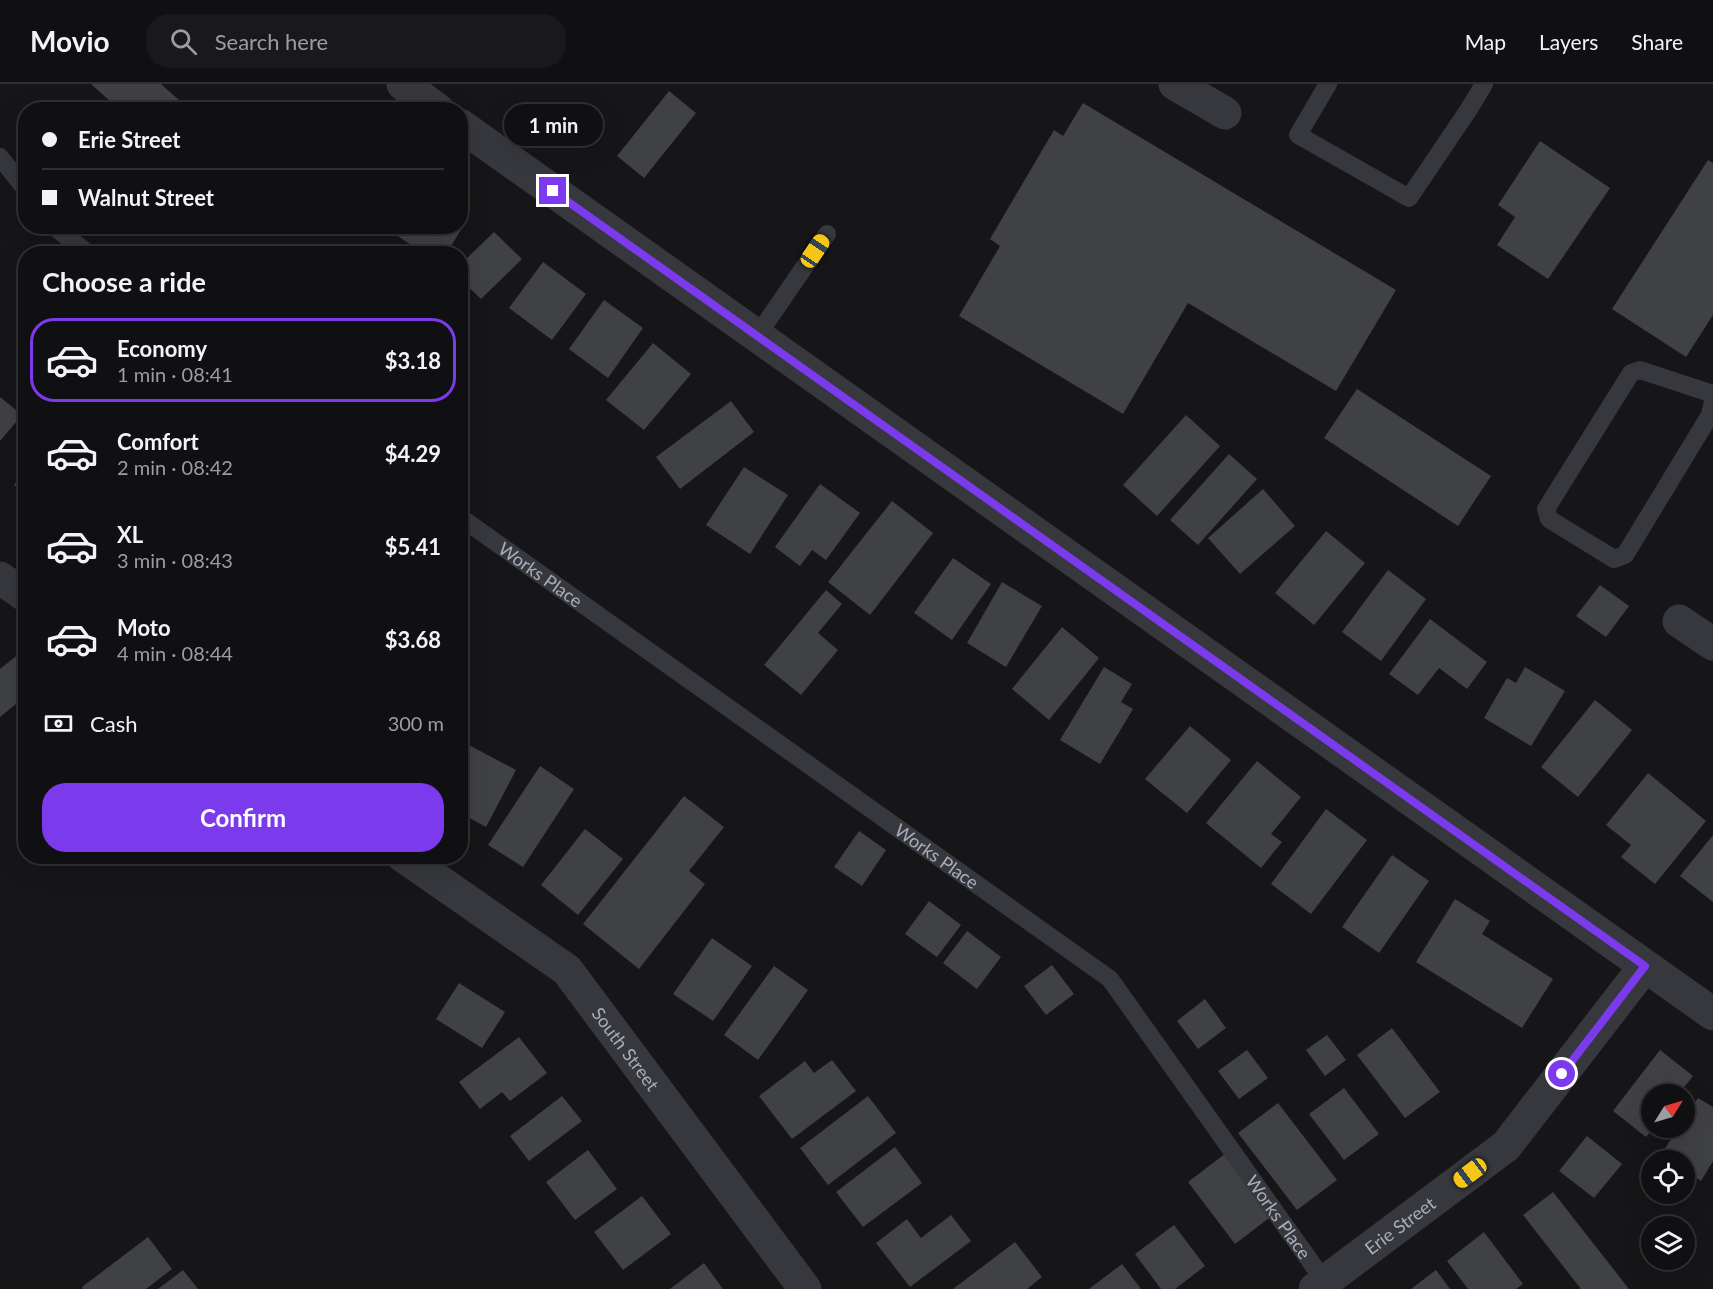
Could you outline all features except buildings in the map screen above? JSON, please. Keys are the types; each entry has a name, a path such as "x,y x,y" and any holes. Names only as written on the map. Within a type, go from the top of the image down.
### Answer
{"street":[{"path":"403,84 427,102"},
{"path":"1175,84 1225,113"},
{"path":"468,131 1713,1014"},
{"path":"0,578 18,590"},
{"path":"1679,621 1713,644"},
{"name":"South Street","path":"415,864 567,970 805,1289"},
{"name":"Erie Street","path":"1320,1285 1506,1146 1645,966"}],"lane":[{"path":"1328,84 1298,135 1409,198 1484,84"},
{"path":"0,157 18,180"},
{"path":"63,234 79,246"},
{"path":"757,336 827,234"},
{"path":"1713,394 1640,370 1630,374 1546,509 1549,519 1614,559 1625,555 1710,416 1713,401"},
{"name":"Works Place","path":"468,523 1110,979 1320,1285"}],"route":[{"path":"553,191 1645,966 1562,1074"}]}
